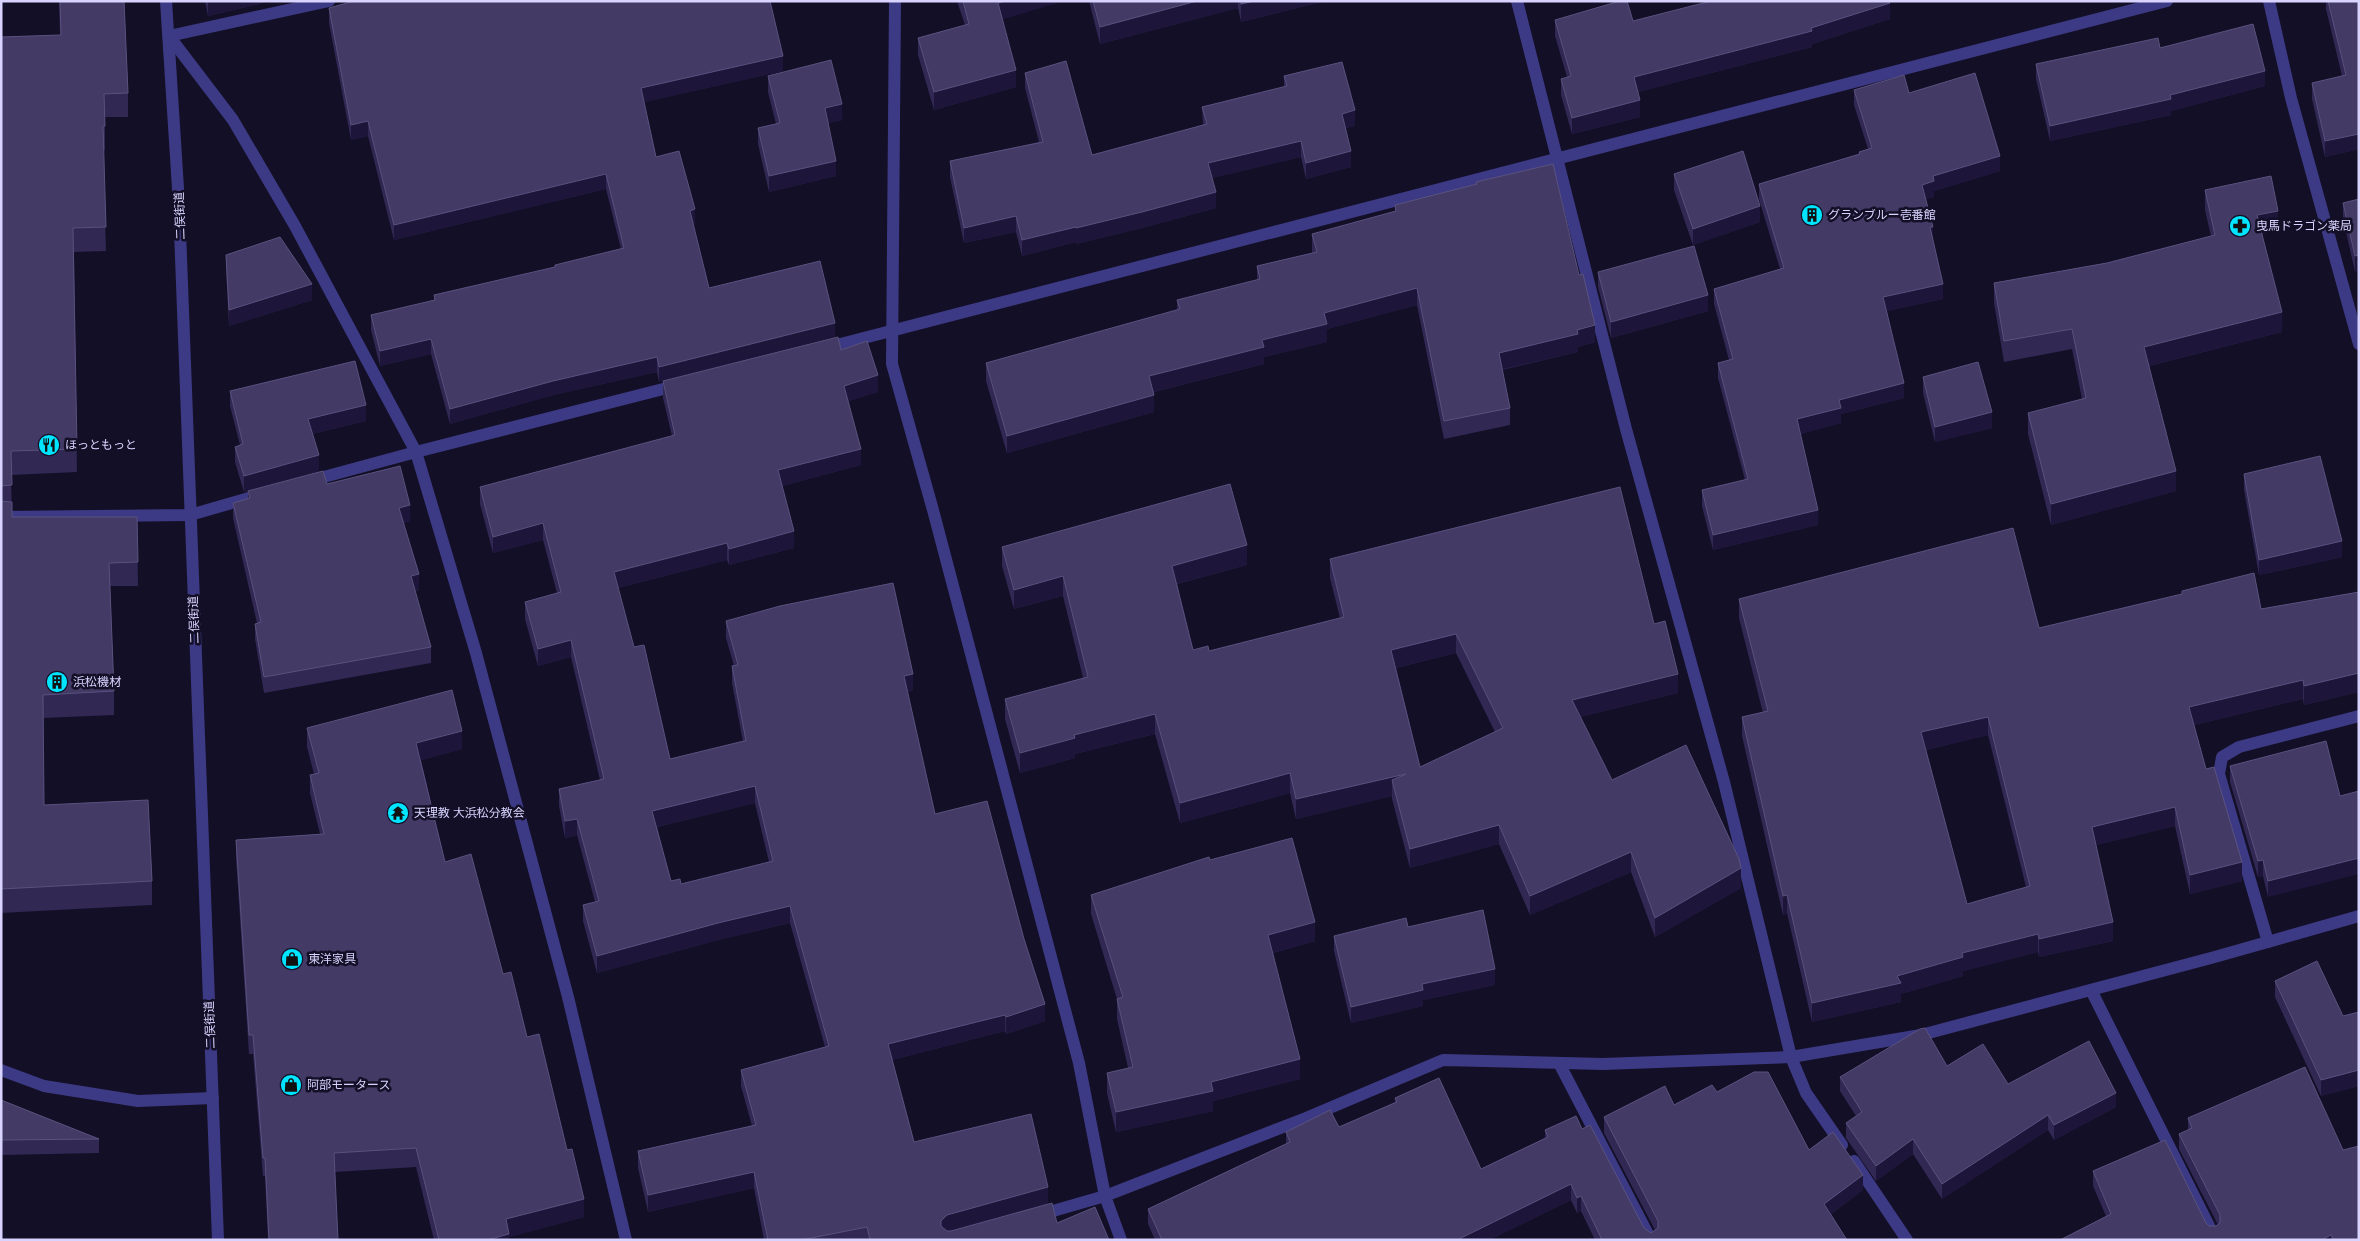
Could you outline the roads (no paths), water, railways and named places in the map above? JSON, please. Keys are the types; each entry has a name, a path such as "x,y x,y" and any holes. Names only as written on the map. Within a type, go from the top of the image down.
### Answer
{"street":[{"name":"二俣街道","path":"166,1 179,204 218,1240"},
{"path":"329,1 169,36 233,120 296,226 416,452 476,653 566,987 626,1240"},
{"path":"895,1 892,364 933,510 1079,1063 1105,1196 1121,1240"},
{"path":"1517,1 1626,429 1724,782 1790,1057 1806,1093 1907,1240"},
{"path":"817,350 2167,1"},
{"path":"2269,1 2291,98 2359,344"},
{"path":"294,486 416,452 693,382"},
{"path":"1,517 190,514 275,491"},
{"path":"2268,942 2219,774 2222,757 2239,748 2359,716"},
{"path":"1023,1219 1105,1196 1306,1118 1443,1060 1603,1064 1790,1057 1921,1035 2359,916"},
{"path":"2091,990 2213,1234"},
{"path":"1559,1063 1651,1240"},
{"path":"1,1070 44,1086 138,1101 213,1098"}],"place":[{"name":"グランブルー壱番館","path":"1812,215"},
{"name":"曳馬ドラゴン薬局","path":"2240,226"},
{"name":"ほっともっと","path":"49,445"},
{"name":"浜松機材","path":"57,682"},
{"name":"天理教 大浜松分教会","path":"398,813"},
{"name":"東洋家具","path":"292,959"},
{"name":"阿部モータース","path":"291,1085"}]}
